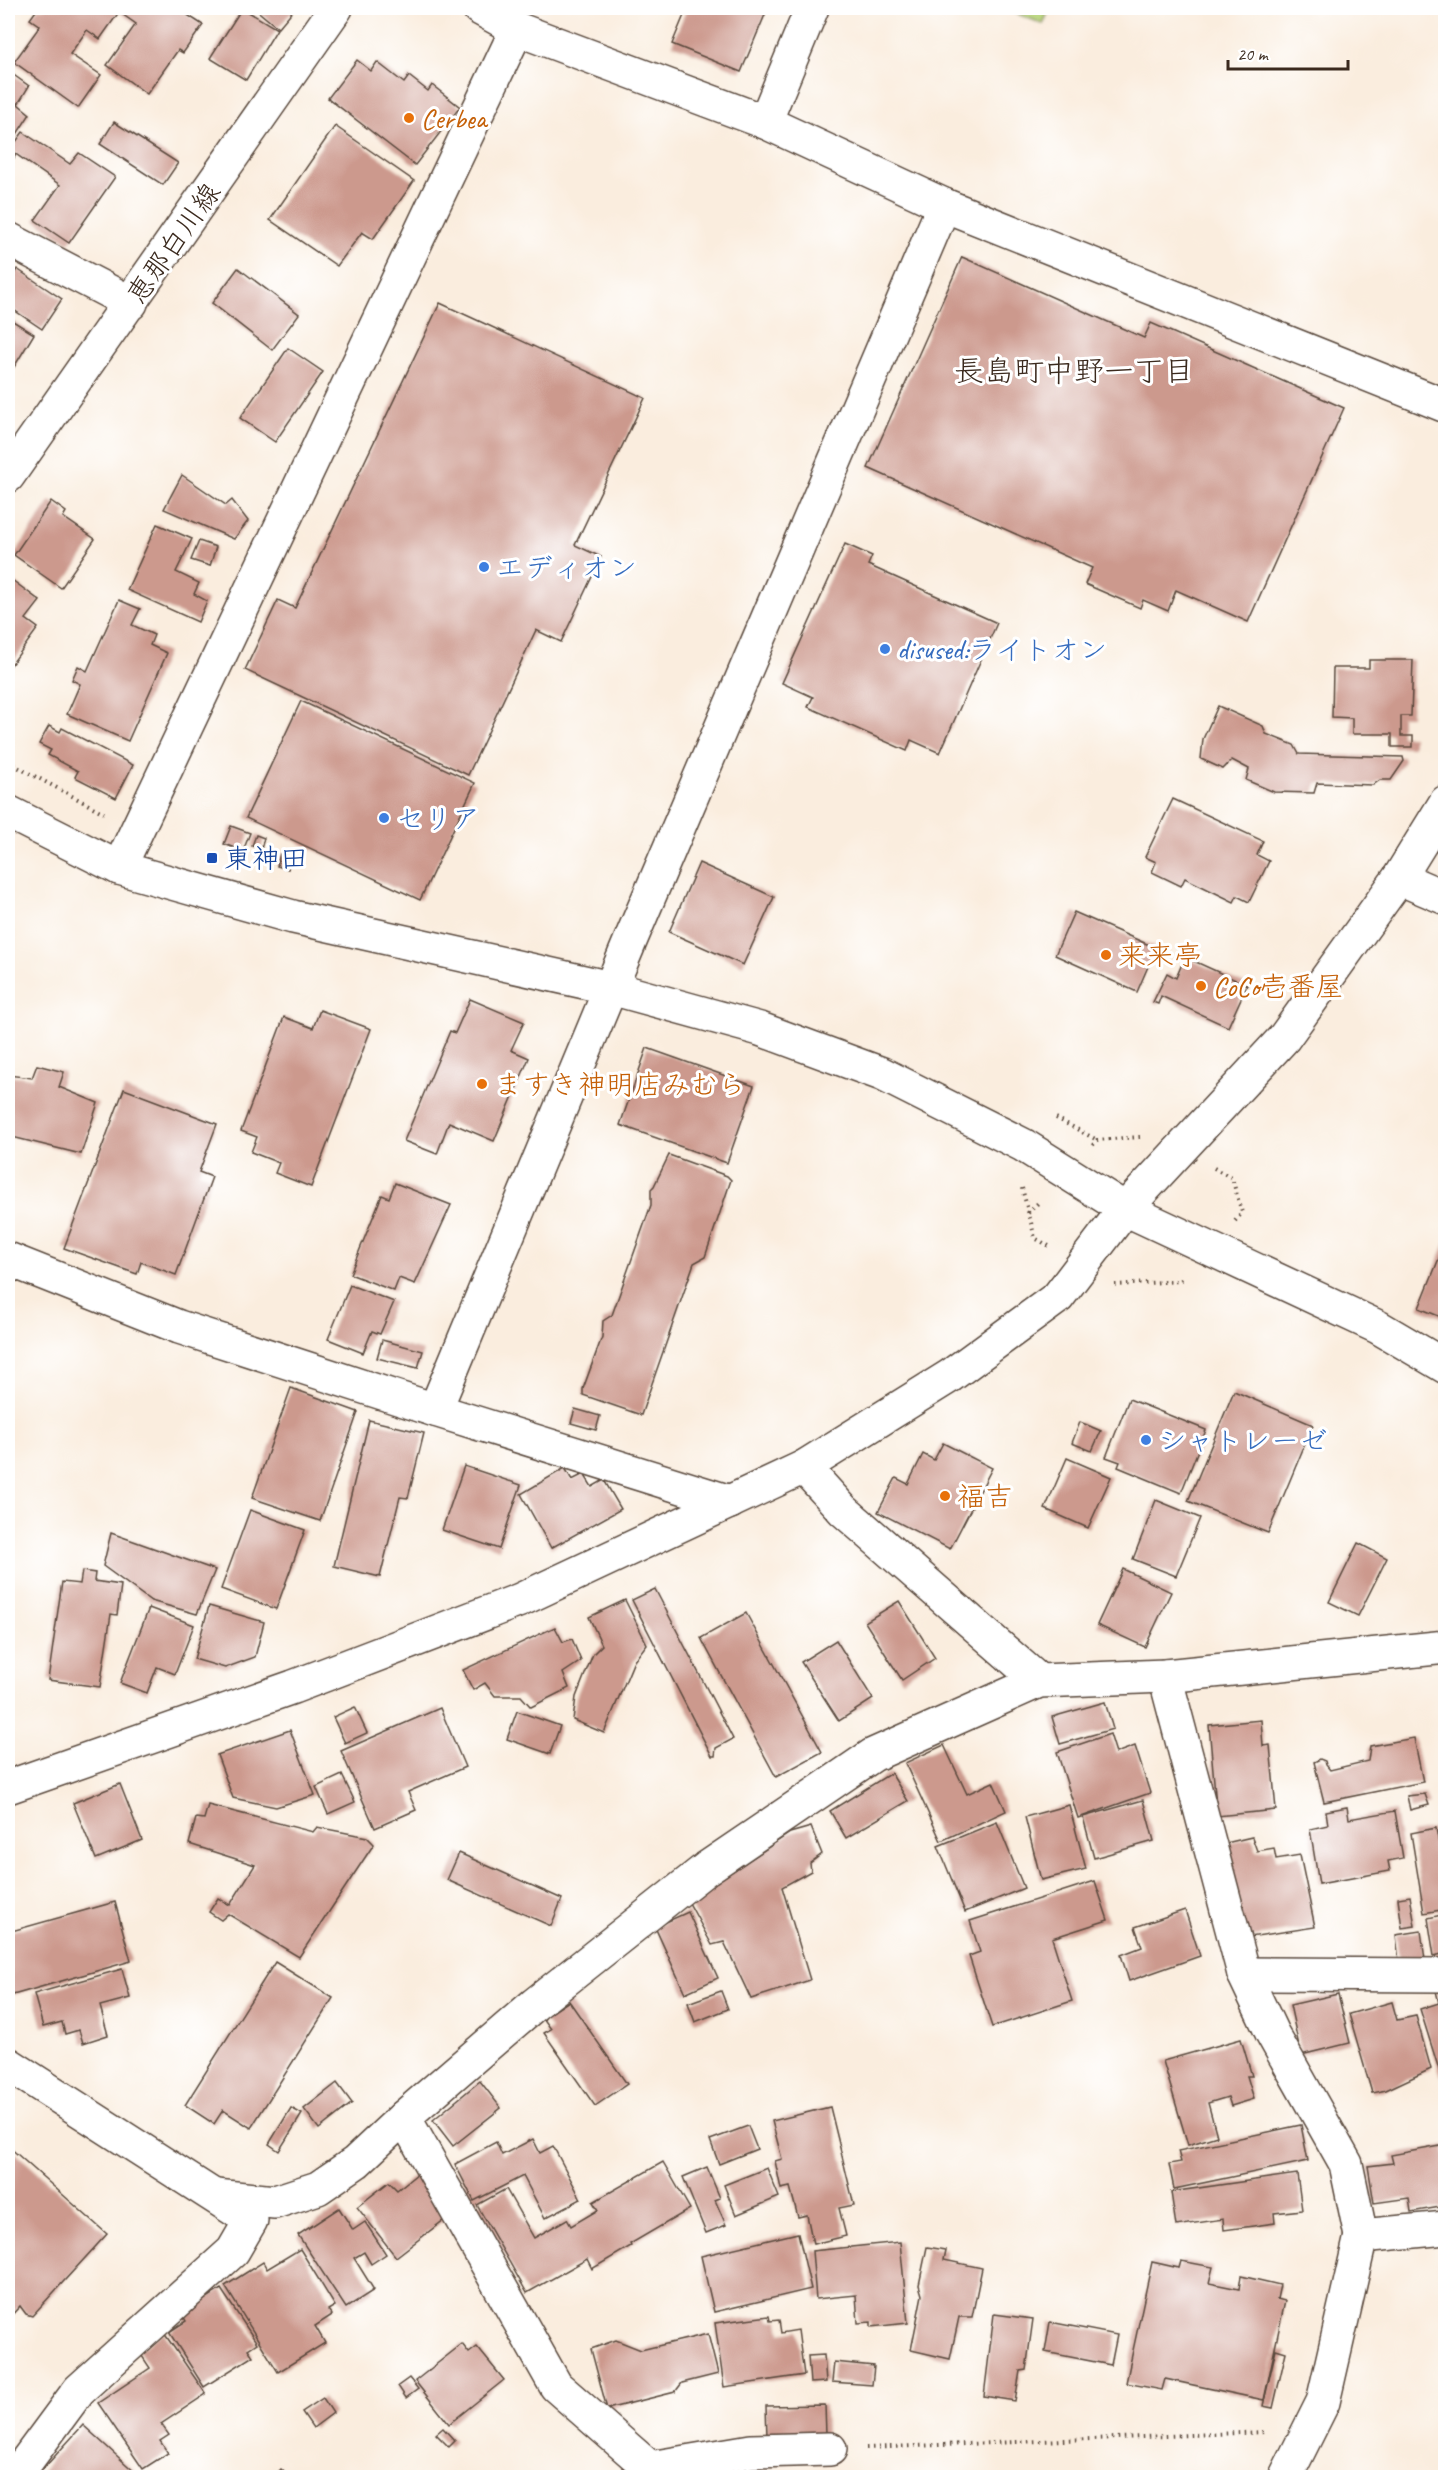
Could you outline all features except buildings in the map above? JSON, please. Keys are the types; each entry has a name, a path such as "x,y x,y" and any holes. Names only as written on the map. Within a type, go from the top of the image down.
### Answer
{"street":[{"name":"恵那白川線","path":"8,476 336,8"},
{"path":"479,8 517,28 765,122 944,205 1446,406"},
{"path":"765,122 812,8"},
{"path":"119,868 517,28"},
{"path":"435,1410 611,988 944,205"},
{"path":"8,239 131,303"},
{"path":"8,1787 292,1687 520,1600 804,1467 950,1376 1058,1297 1125,1209 1284,1038 1399,878 1446,802"},
{"path":"8,812 119,868 292,917 611,988 760,1029 882,1074 1023,1145 1125,1209 1378,1327 1446,1367"},
{"path":"1399,878 1446,898"},
{"path":"8,1259 179,1327 730,1502"},
{"path":"804,1467 843,1510 1039,1681"},
{"path":"216,2196 275,2202 318,2188 356,2162 404,2117 535,2004 707,1868 873,1755 1039,1681 1165,1676 1446,1647"},
{"path":"1165,1676 1244,1974 1272,2033 1346,2164 1361,2236 1323,2402 1286,2478"},
{"path":"1244,1974 1446,1975"},
{"path":"8,2064 251,2220 233,2251 79,2390 14,2478"},
{"path":"404,2117 556,2386 651,2473 752,2451 830,2449"},
{"path":"1361,2236 1446,2228"}],"path":[{"path":"8,762 107,814 118,813 137,830"},
{"path":"830,2449 1309,2431"}],"green space":[{"path":"1003,8 1050,8 1043,24"}],"place":[{"name":"Cerbea","path":"409,118"},
{"name":"エディオン","path":"484,567"},
{"name":"disused:ライトオン","path":"885,649"},
{"name":"セリア","path":"384,818"},
{"name":"東神田","path":"212,858"},
{"name":"来来亭","path":"1106,955"},
{"name":"CoCo壱番屋","path":"1201,986"},
{"name":"ますき神明店みむら","path":"482,1084"},
{"name":"シャトレーゼ","path":"1146,1440"},
{"name":"福吉","path":"945,1496"}],"district":[{"name":"長島町中野一丁目","path":"1074,371"}]}
